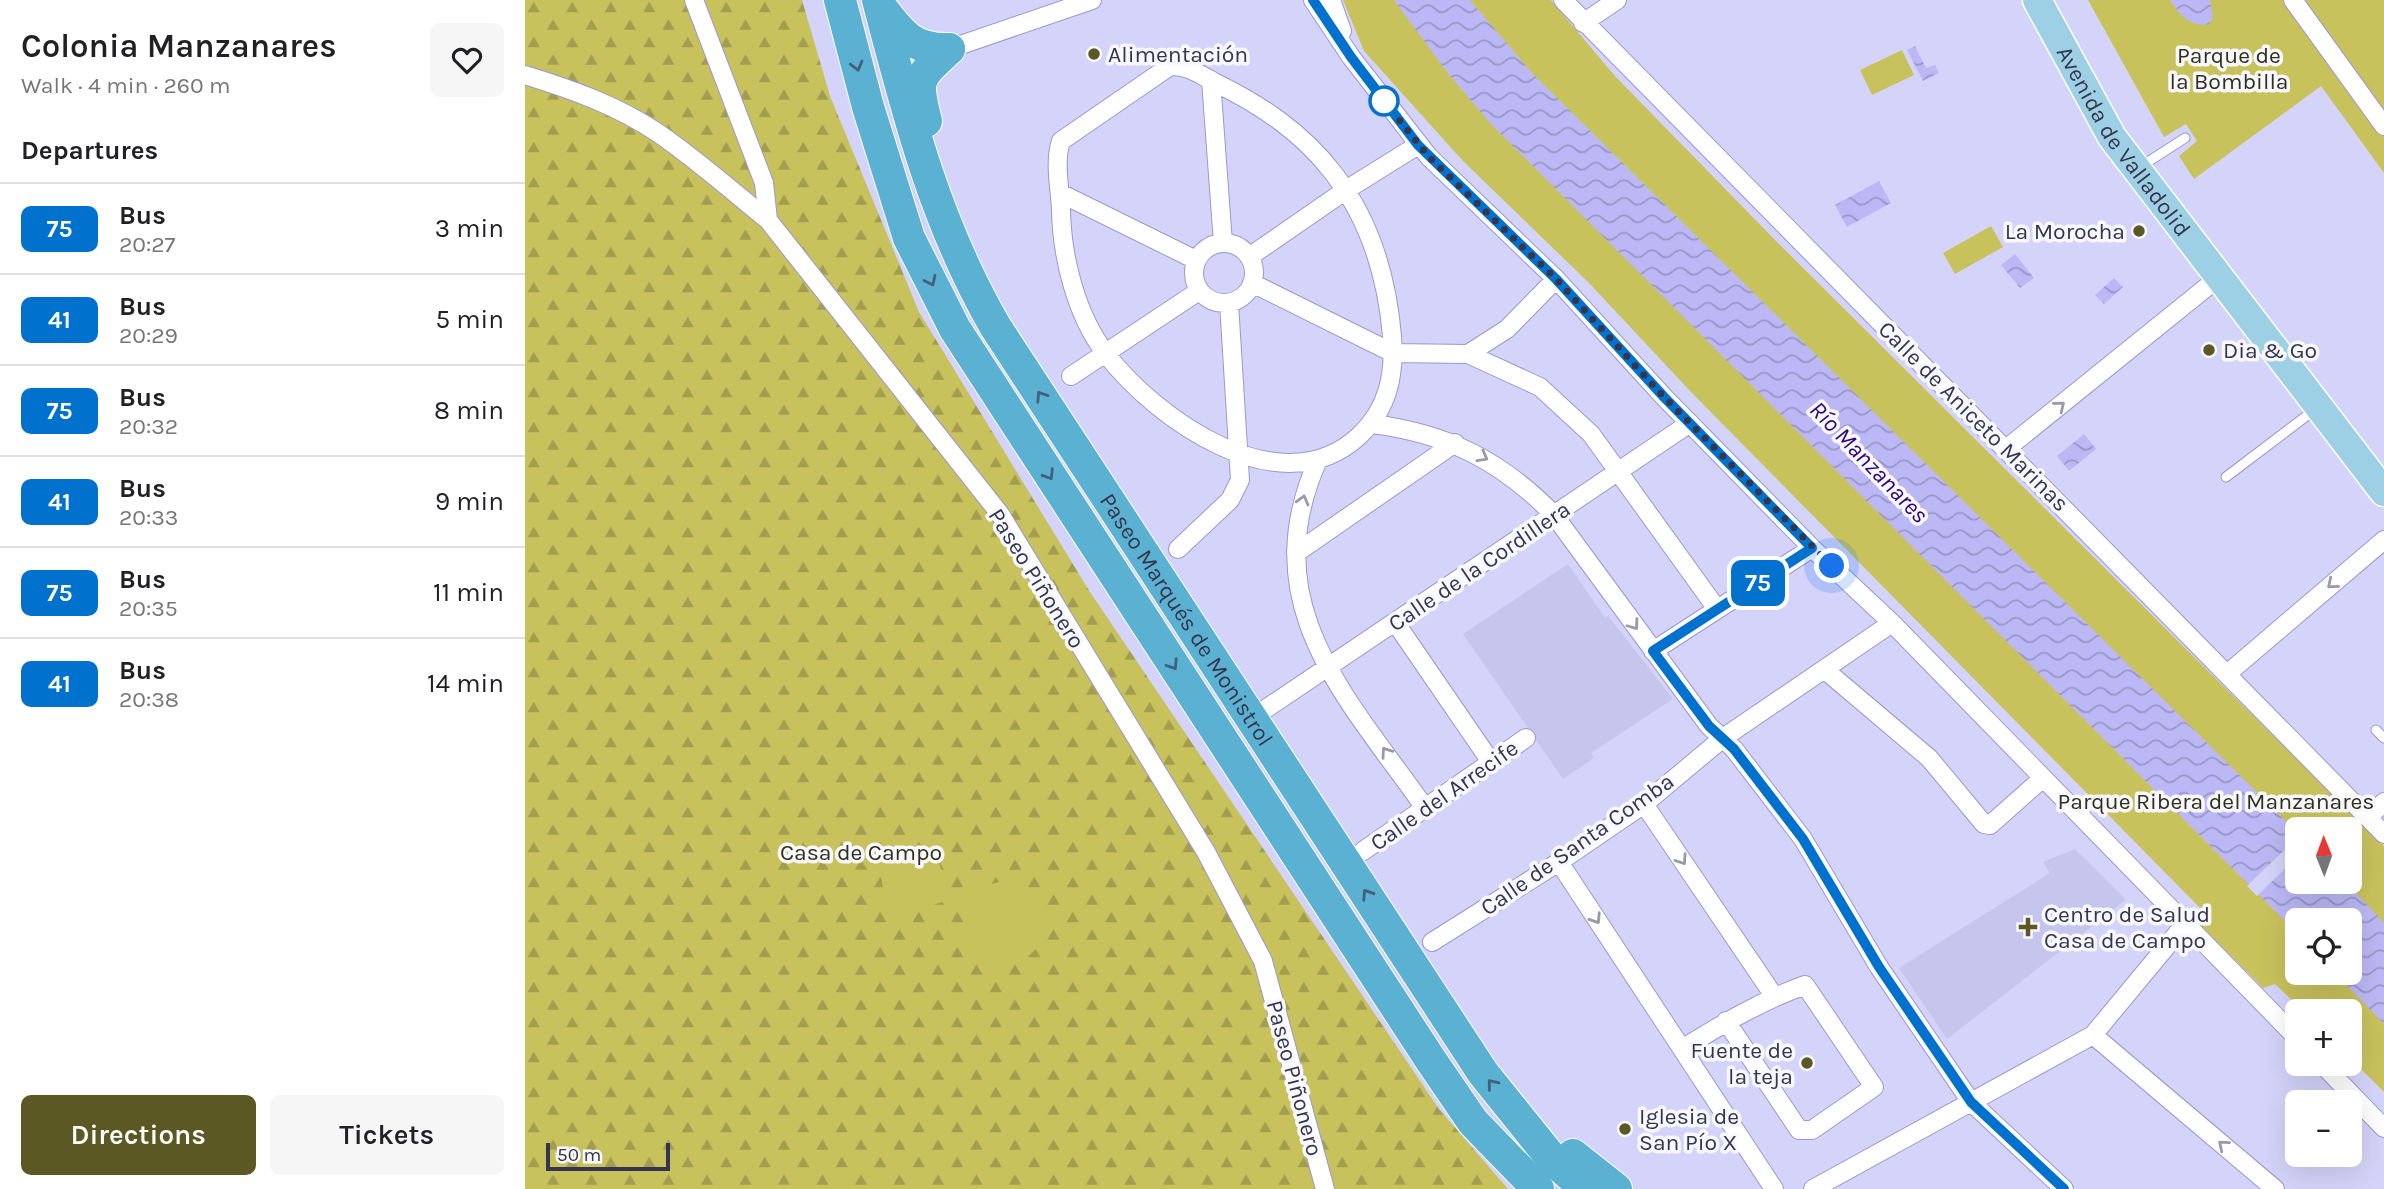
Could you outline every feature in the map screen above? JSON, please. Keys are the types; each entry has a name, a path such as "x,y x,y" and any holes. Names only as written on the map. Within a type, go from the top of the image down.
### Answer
{"highway":[{"name":"Paseo Marqués de Monistrol","path":"840,0 868,107 909,238 955,330 1430,1059 1473,1122 1538,1189"},
{"name":"Paseo Marqués de Monistrol","path":"879,4 909,123 950,239 995,326 1483,1073 1553,1160 1586,1189"},
{"path":"879,4 902,35 927,50 949,49"},
{"path":"949,49 926,71 918,89 946,195 950,239"},
{"path":"1525,1124 1560,1145 1616,1189"}],"main road":[{"name":"Avenida de Valladolid","path":"2038,0 2112,137 2384,492"}],"street":[{"path":"694,0 764,183 768,220"},
{"path":"1313,0 1351,57 1418,145 1556,279 1690,423 1812,548 1892,623 2285,1026"},
{"path":"1331,0 1351,57"},
{"name":"Calle de Aniceto Marinas","path":"1563,0 2384,834"},
{"path":"1583,23 1617,0"},
{"path":"2294,0 2384,126"},
{"path":"949,49 1081,2"},
{"path":"1165,68 1188,68 1249,99 1288,125 1322,159 1346,190 1368,229 1381,265 1390,309 1394,352 1393,373 1386,401 1372,424 1346,448 1318,460 1287,464 1240,454 1200,436 1153,405 1105,353 1074,288 1062,242 1059,146 1069,133 1165,68"},
{"name":"Paseo Piñonero","path":"525,75 565,87 611,107 657,133 768,220 1000,514 1206,852 1263,961 1325,1189"},
{"path":"1211,80 1223,243"},
{"path":"1249,257 1346,190 1418,145"},
{"path":"1061,193 1196,260"},
{"path":"1223,243 1238,246 1249,257 1254,274 1252,283 1243,296 1229,303 1212,301 1199,290 1193,276 1196,260 1207,248 1223,243"},
{"path":"2007,449 2218,278"},
{"path":"1468,354 1507,329 1556,279"},
{"path":"1252,283 1394,352 1468,354 1540,387 1591,434 1717,609"},
{"path":"1071,376 1199,290"},
{"path":"1178,549 1230,500 1240,480 1229,303"},
{"name":"Calle de la Cordillera","path":"1267,708 1690,423"},
{"path":"1372,424 1403,428 1455,443 1497,465 1528,488 1554,514 1709,726 1723,738 1803,839 1879,967 1971,1102 2064,1189"},
{"path":"1296,553 1455,443"},
{"path":"1318,460 1301,504 1296,553 1306,620 1327,668 1425,808"},
{"path":"2227,674 2384,540"},
{"path":"1653,651 1812,548"},
{"path":"1395,622 1491,762"},
{"name":"Calle de Santa Comba","path":"1432,942 1559,862 1644,804 1723,738 1892,623"},
{"path":"1825,670 1929,758 1984,824 1990,825 2043,778"},
{"name":"Calle del Arrecife","path":"1363,851 1525,738"},
{"path":"2368,818 2384,802"},
{"path":"1644,804 1774,996"},
{"path":"1559,862 1774,1189"},
{"path":"1813,1189 2093,1035 2185,924"},
{"path":"1682,1049 1726,1021 1774,996 1805,985 1874,1087 1812,1130 1799,1130 1726,1021"},
{"path":"2093,1035 2275,1189"},
{"path":"2334,1076 2384,1128"}],"lane":[{"path":"2136,170 2185,138"},
{"path":"2227,477 2319,407"},
{"path":"2376,730 2384,738"}],"shaded area":[{"path":"1568,564 1605,618 1608,616 1673,699 1591,753 1594,758 1563,779 1463,634"},
{"name":"Centro de Salud Casa de Campo","path":"2075,849 2126,900 1947,1039 1899,968 2050,873 2043,862"}],"green space":[{"name":"Casa de Campo","path":"525,0 802,0 830,96 919,312 1090,592 1439,1109 1508,1189 525,1189"},
{"name":"Parque Ribera del Manzanares","path":"1343,0 1551,0 1614,75 1775,240 2355,817 2285,817 2285,894 2363,894 2363,825 2384,846 2384,1092 2362,1070 2362,999 2291,999 2275,984 2263,988 2199,924 2207,915 1691,392 1589,283 1463,161 1364,51"},
{"name":"Parque de la Bombilla","path":"2088,0 2384,0 2384,173 2321,86 2194,179 2179,156 2197,141 2186,124 2164,137"},
{"path":"1902,50 1914,75 1872,95 1860,70"},
{"path":"1991,226 2003,247 1955,274 1943,253"},
{"path":"932,842 951,899 895,918 884,892 883,871 888,863 903,852"},
{"path":"1004,882 1020,885 1033,894 1042,907 1045,923 1042,939 1033,952 1020,961 1004,964 988,961 975,952 966,939 963,923 966,907 975,894 988,885"}],"water":[{"name":"Río Manzanares","path":"1394,0 1470,0 1531,72 2285,820 2285,894 2357,894 2384,923 2384,1024 2347,985 2362,985 2362,908 2285,908 2285,921 1491,124 1447,72"},
{"path":"2170,0 2210,0 2213,17 2209,24 2191,22 2181,15"},
{"path":"1915,46 1926,68 1935,65 1939,73 1923,81 1907,50"},
{"path":"1879,181 1891,203 1847,227 1835,205"},
{"path":"2015,254 2034,278 2020,288 2001,265"},
{"path":"2114,278 2123,287 2104,304 2095,295"},
{"path":"2084,434 2096,449 2069,471 2057,456"}],"pier":[{"path":"2285,849 2285,869 2257,896 2247,886"}],"bus line":[{"name":"75","path":"1313,0 1351,57 1418,145 1556,279 1664,397 1812,548 1653,651 1709,726 1734,749 1803,839 1879,967 1971,1102 2064,1189"}],"place":[{"name":"Alimentación","path":"1094,54"},
{"name":"La Morocha","path":"2139,231"},
{"name":"Dia & Go","path":"2209,350"},
{"name":"Centro de Salud Casa de Campo","path":"2028,927"},
{"name":"Fuente de la teja","path":"1807,1063"},
{"name":"Iglesia de San Pío X","path":"1625,1129"}],"route":[{"path":"1384,101 1429,157 1556,279 1664,397 1832,566"}]}
